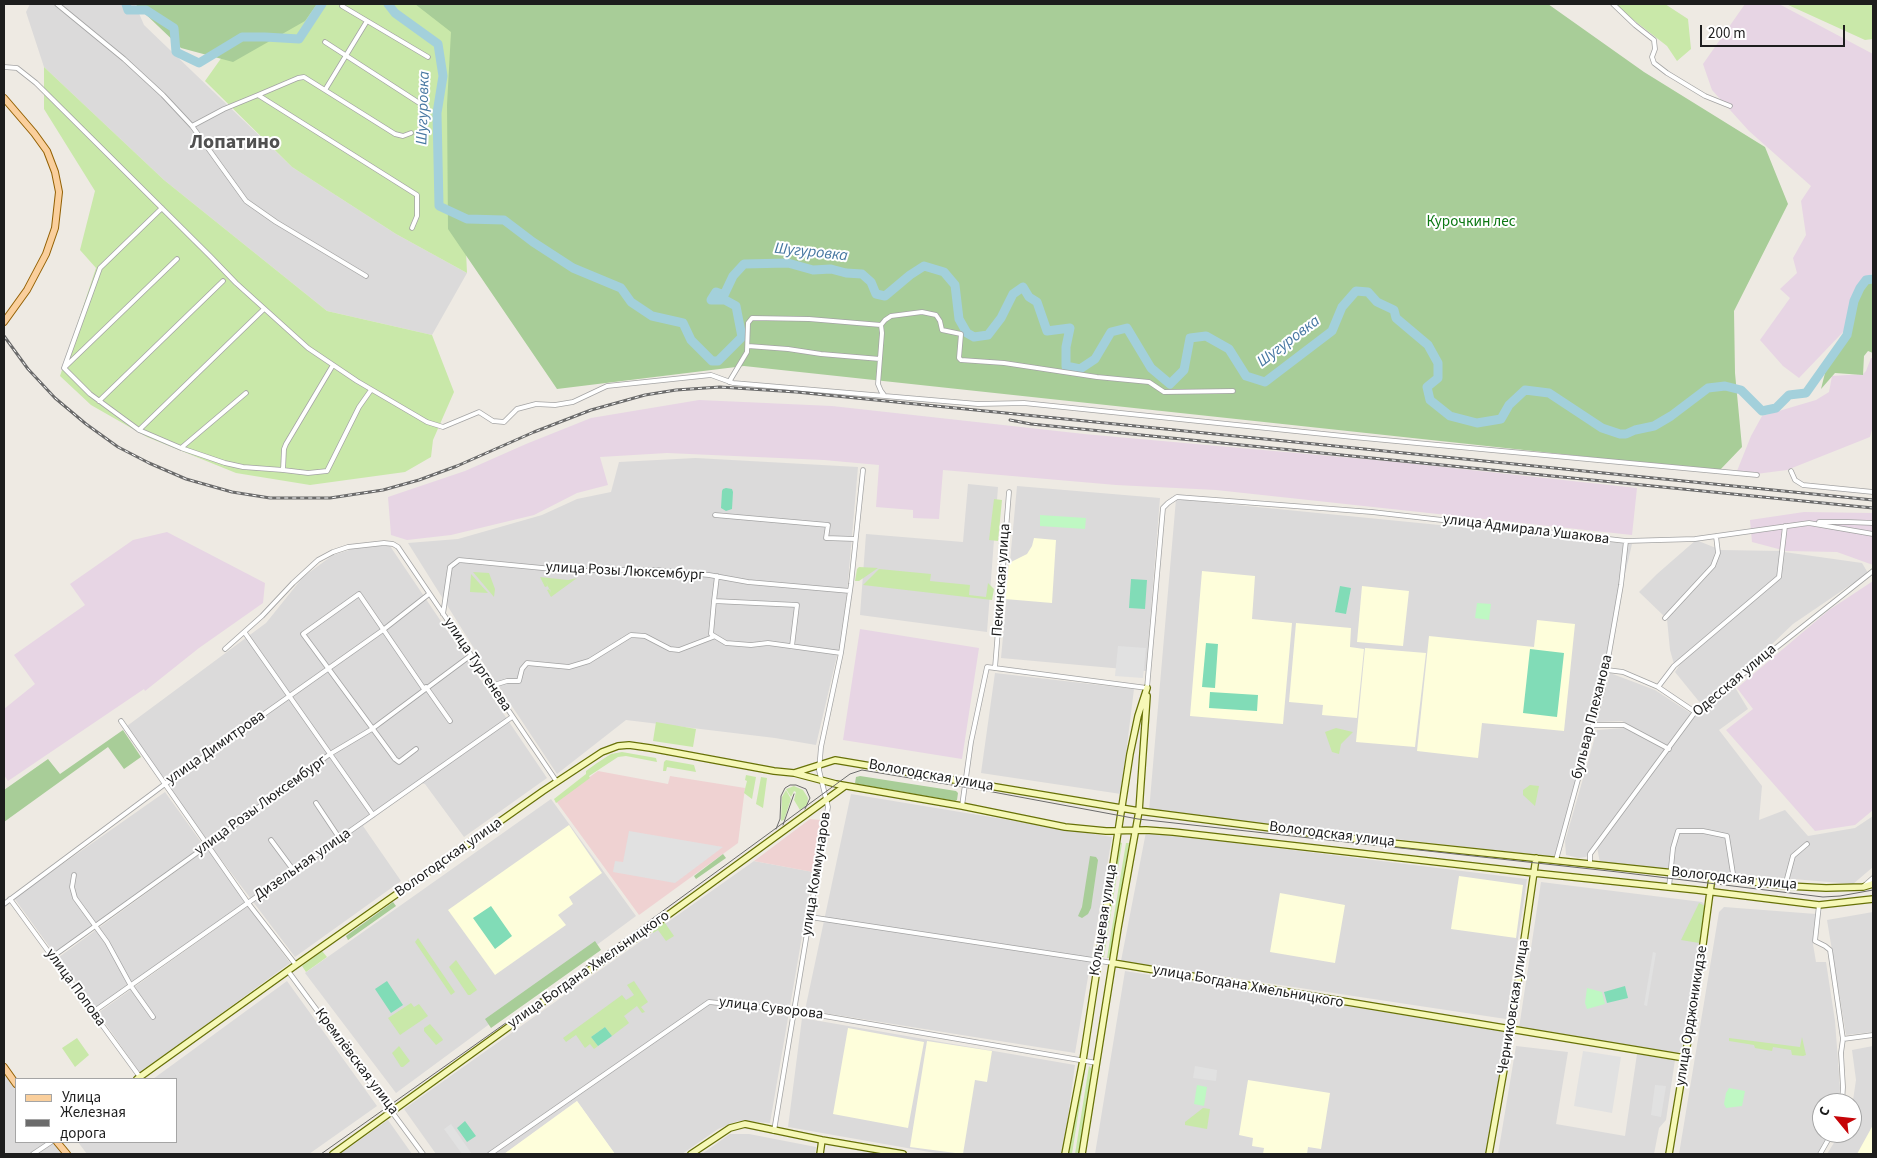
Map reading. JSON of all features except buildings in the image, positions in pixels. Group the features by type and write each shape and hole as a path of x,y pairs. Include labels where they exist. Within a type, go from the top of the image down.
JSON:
{"main road":[{"path":"4,98 47,151 55,172 59,192 57,221 51,242 26,290 4,322"},
{"name":"Кольцевая улица","path":"1066,1154 1083,1060 1121,809 1138,716 1148,688"},
{"name":"Кольцевая улица","path":"1082,1154 1139,812 1148,688"},
{"name":"Вологодская улица","path":"138,1078 557,782 602,752 618,746 629,745 794,773 845,786 962,806 1064,827 1095,830 1173,832 1819,905 1873,899"},
{"name":"Вологодская улица","path":"794,773 835,760 1139,812 1466,851 1785,886 1826,888 1863,887 1873,884"},
{"name":"улица Богдана Хмельницкого","path":"332,1154 393,1112 543,1002 635,939 845,786"},
{"name":"Черниковская улица","path":"1489,1154 1511,1030 1536,858"},
{"name":"улица Орджоникидзе","path":"1668,1154 1685,1058 1712,877"},
{"name":"улица Богдана Хмельницкого","path":"1113,964 1685,1058"},
{"path":"4,1066 15,1082"},
{"path":"691,1154 730,1128 745,1124 903,1154"},
{"path":"820,1154 822,1140"},
{"path":"58,1143 66,1154"}],"street":[{"path":"57,4 124,59 163,95 192,126 246,201 276,222 366,276"},
{"path":"1613,4 1635,26 1654,40 1655,48 1652,57 1654,63 1667,74 1705,96 1730,106"},
{"path":"342,6 428,57"},
{"path":"325,90 368,21"},
{"path":"325,42 424,106"},
{"path":"4,68 17,68 26,74 284,329 308,348 371,390 427,422 443,427 479,412 493,422 504,422 517,409 536,404 555,405 573,402 607,386 703,375 718,376 729,382 978,404 1024,403 1353,437 1757,475"},
{"path":"192,126 224,109 298,78 304,78 395,134 403,136 411,132"},
{"path":"258,95 417,195 417,216 412,228"},
{"path":"64,368 100,268 162,208"},
{"path":"64,368 177,259"},
{"path":"99,401 223,280"},
{"path":"139,430 264,309"},
{"path":"885,396 880,392 878,384 881,325 888,318 900,314 929,312 939,318 942,330 961,334 959,358 961,360 1004,363 1097,377 1148,382 1164,392 1233,391"},
{"path":"729,382 744,358 748,346 748,323 755,317 881,325"},
{"path":"748,346 880,359"},
{"path":"283,470 286,444 333,365"},
{"path":"64,368 99,401 139,430 181,448 243,467 308,472 326,471 359,407 371,390"},
{"path":"181,448 246,392"},
{"name":"улица Коммунаров","path":"774,1131 828,807 819,765 850,591 863,470"},
{"path":"1790,471 1795,480 1803,485 1873,492"},
{"name":"Пекинская улица","path":"995,668 1008,492"},
{"name":"улица Адмирала Ушакова","path":"1177,497 1372,512 1626,542 1695,539 1809,522 1873,534"},
{"name":"Кольцевая улица","path":"1148,688 1163,508 1177,497"},
{"path":"714,515 828,524 826,538 855,539"},
{"path":"1809,522 1873,523"},
{"path":"1658,687 1674,666 1779,577 1784,526"},
{"path":"1665,618 1713,566 1718,552 1716,536"},
{"name":"улица Тургенева","path":"245,633 304,571 318,560 348,547 389,542 398,548 557,782"},
{"name":"бульвар Плеханова","path":"1556,860 1608,670 1626,542"},
{"name":"улица Розы Люксембург","path":"443,614 450,567 459,560 584,572 589,570 656,570 717,576 748,582 850,591"},
{"name":"Одесская улица","path":"1590,864 1590,854 1695,712 1873,572"},
{"path":"717,576 710,631 713,637 726,643 751,645 768,643 840,652"},
{"path":"416,749 398,762 303,634 359,594 450,721"},
{"name":"улица Димитрова","path":"4,904 165,784 383,630 429,594"},
{"path":"714,601 797,605 792,646"},
{"path":"226,649 245,633 373,816"},
{"path":"491,686 519,681 522,669 528,663 569,667 589,661 631,634 645,636 670,650 680,650 713,637"},
{"name":"улица Розы Люксембург","path":"52,957 208,845 330,754 372,729 470,656"},
{"path":"962,806 970,742 987,667 1148,688"},
{"path":"1608,670 1623,672 1658,687 1695,712"},
{"name":"Дизельная улица","path":"93,1012 512,717"},
{"path":"121,721 248,903 296,965"},
{"path":"1593,725 1624,725 1669,749"},
{"path":"316,803 340,839"},
{"path":"1669,887 1673,848 1678,831 1703,831 1727,836 1734,880"},
{"path":"271,840 294,871"},
{"path":"1785,886 1793,856 1806,844"},
{"path":"1560,847 1565,861"},
{"path":"74,875 72,887 75,898 107,942 131,986 153,1017"},
{"path":"1863,887 1873,878"},
{"name":"улица Попова","path":"10,899 93,1012 138,1078"},
{"path":"1819,905 1815,941 1830,950 1843,1039 1841,1053 1843,1093"},
{"name":"улица Богдана Хмельницкого","path":"810,917 1113,964"},
{"name":"Кремлёвская улица","path":"288,971 423,1154"},
{"name":"улица Суворова","path":"490,1154 709,1002 795,1011 1097,1063"},
{"path":"1843,1039 1873,1035"},
{"path":"33,1154 50,1143"},
{"path":"1820,1154 1826,1143"}],"shaded area":[{"path":"30,4 135,4 144,25 292,167 396,234 467,273 432,335 327,311 164,180 44,67 26,12"},
{"path":"1745,4 1779,4 1873,54 1873,273 1861,280 1851,299 1844,331 1799,378 1783,366 1760,340 1790,298 1780,289 1797,273 1793,258 1806,235 1801,201 1811,186 1749,131 1712,90 1703,64"},
{"path":"1871,358 1873,358 1873,426 1870,437 1787,470 1756,474 1737,471 1751,436 1762,416 1816,400 1829,392 1832,376 1863,374"},
{"path":"699,400 832,406 1084,434 1397,462 1637,488 1632,535 1216,490 1116,485 943,470 939,519 913,518 913,510 876,507 879,465 824,460 667,453 600,457 608,485 577,493 534,515 451,535 407,540 391,535 388,497 465,471 591,418"},
{"path":"696,458 858,467 847,593 839,647 816,745 775,738 626,720 557,774 482,661 408,543 458,539 542,515 577,499 611,492 619,462"},
{"path":"968,484 998,487 987,632 860,615 866,534 963,542"},
{"path":"1017,486 1160,498 1146,671 1001,658"},
{"path":"1176,499 1632,544 1580,768 1555,857 1149,811"},
{"path":"1804,512 1873,513 1873,565 1837,552 1786,551 1752,542 1750,520"},
{"path":"167,532 265,583 263,603 199,648 145,691 144,689 8,781 4,775 4,709 35,684 14,655 85,605 70,584 133,540"},
{"path":"1034,538 1056,540 1052,603 1005,599 1009,563 1027,554"},
{"path":"1696,540 1716,548 1712,565 1665,617 1639,592"},
{"path":"362,546 390,546 547,778 464,837 425,784 421,783 363,826 401,881 295,957 210,845 127,726 266,623 303,577 333,555"},
{"path":"1720,550 1781,551 1778,577 1674,664 1670,650 1667,619 1715,563"},
{"path":"1784,552 1862,563 1868,573 1793,624 1748,667 1701,704 1675,672 1682,661 1780,578"},
{"path":"1202,571 1255,576 1252,619 1292,623 1283,724 1190,716"},
{"path":"1873,581 1873,810 1855,825 1815,831 1726,730 1753,709 1737,688 1829,610"},
{"path":"1362,586 1409,591 1403,646 1357,642"},
{"path":"1537,620 1575,624 1564,731 1482,723 1478,758 1417,751 1429,636 1534,647"},
{"path":"1296,623 1351,628 1350,647 1364,649 1357,718 1322,715 1323,705 1289,702"},
{"path":"860,629 979,648 962,759 843,740"},
{"path":"1118,646 1146,648 1143,678 1115,676"},
{"path":"1365,648 1426,653 1415,747 1356,742"},
{"path":"995,673 1134,689 1121,794 981,773"},
{"path":"1610,673 1655,690 1692,714 1667,746 1622,721 1597,722"},
{"path":"1733,684 1748,709 1719,730 1762,786 1759,820 1785,810 1808,836 1855,828 1873,816 1873,867 1853,884 1600,863 1597,847 1696,713"},
{"path":"1624,728 1640,734 1666,750 1586,857 1579,858 1566,855 1565,841 1597,730"},
{"path":"598,771 668,784 670,776 745,788 738,843 639,915 556,801"},
{"path":"165,792 204,846 54,953 14,898"},
{"path":"851,794 1112,837 1075,1053 805,1010"},
{"path":"551,799 636,916 396,1093 305,973"},
{"path":"810,819 821,820 813,872 754,861"},
{"path":"569,825 602,873 569,897 573,904 558,915 566,925 495,975 448,910"},
{"path":"629,831 723,847 675,883 613,872 615,861 623,862"},
{"path":"1146,832 1527,879 1506,1019 1121,961"},
{"path":"208,848 245,903 95,1009 59,957"},
{"path":"754,861 813,872 770,1123 738,1121 718,1129 682,1154 615,1154 577,1101 504,1154 436,1154 404,1109"},
{"path":"1459,876 1523,885 1516,938 1451,929"},
{"path":"1541,882 1702,902 1704,904 1705,910 1682,1049 1677,1054 1519,1028"},
{"path":"1280,893 1345,905 1335,963 1270,952"},
{"path":"248,906 290,963 140,1073 98,1013"},
{"path":"1724,907 1816,914 1813,944 1816,962 1826,962 1835,1021 1840,1088 1840,1093 1812,1093 1812,1143 1823,1143 1817,1154 1679,1154 1719,912"},
{"path":"1873,912 1873,1032 1846,1035 1827,920"},
{"path":"1653,952 1656,953 1647,1006 1644,1005"},
{"path":"1125,971 1509,1032 1486,1154 1095,1154"},
{"path":"287,981 377,1106 309,1154 87,1154 79,1143 178,1143 178,1078 154,1078"},
{"path":"802,1018 1075,1065 1063,1154 941,1154 788,1127"},
{"path":"848,1028 924,1042 908,1128 833,1114"},
{"path":"927,1041 992,1051 987,1082 975,1080 963,1154 910,1147"},
{"path":"1516,1046 1568,1052 1556,1124 1625,1136 1637,1054 1675,1060 1666,1120 1659,1128 1654,1154 1498,1154"},
{"path":"1873,1046 1873,1154 1827,1154 1834,1143 1862,1143 1862,1093 1854,1093 1856,1080 1852,1050"},
{"path":"1583,1051 1621,1057 1612,1113 1574,1106"},
{"path":"1195,1066 1217,1070 1216,1081 1193,1078"},
{"path":"4,1073 15,1089 15,1143 54,1143 62,1154 4,1154"},
{"path":"1248,1080 1330,1093 1321,1149 1308,1147 1307,1154 1263,1154 1264,1148 1252,1146 1253,1138 1239,1135"},
{"path":"1655,1085 1666,1086 1661,1117 1651,1115"},
{"path":"577,1101 615,1154 504,1154"},
{"path":"388,1120 412,1154 340,1154"},
{"path":"451,1124 472,1154 462,1154 444,1129"},
{"path":"1873,1125 1873,1154 1857,1154"},
{"path":"730,1134 749,1134 816,1147 815,1154 702,1154"}],"green space":[{"path":"135,4 317,4 305,21 233,62 181,48"},
{"path":"306,4 423,4 456,32 467,273 396,234 292,167 205,81 227,50"},
{"name":"Курочкин лес","path":"415,4 1548,4 1644,72 1765,147 1788,204 1734,311 1735,373 1742,447 1719,471 744,366 557,389 448,229 447,105 451,32"},
{"path":"1613,4 1665,4 1688,19 1691,49 1677,61 1667,46"},
{"path":"1786,4 1873,4 1873,39 1865,40"},
{"path":"44,67 164,180 327,311 432,335 454,392 433,440 431,457 405,472 310,485 236,473 147,437 91,405 60,376 96,268 80,250 95,191 44,109"},
{"path":"1873,276 1873,353 1868,351 1864,356 1863,375 1835,373 1821,389 1828,361 1852,329 1848,315 1865,284"},
{"path":"726,488 732,489 733,492 732,509 726,511 721,508 722,491"},
{"path":"994,499 1002,500 998,541 989,540"},
{"path":"1040,515 1086,518 1085,529 1040,526"},
{"path":"859,567 878,568 859,581 855,581"},
{"path":"879,569 931,574 930,581 970,585 969,595 986,597 988,583 994,589 992,600 863,585"},
{"path":"473,572 489,573 495,589 494,597"},
{"path":"471,574 488,593 470,592"},
{"path":"540,577 568,580 577,578 551,597 547,590 549,589 548,586 545,587"},
{"path":"1131,579 1147,580 1145,609 1129,608"},
{"path":"1340,586 1351,588 1346,614 1335,612"},
{"path":"1477,603 1491,604 1489,620 1475,618"},
{"path":"1206,643 1218,644 1215,688 1202,687"},
{"path":"1530,649 1564,653 1557,717 1523,713"},
{"path":"1210,692 1258,695 1257,711 1209,708"},
{"path":"656,722 696,729 693,747 653,741"},
{"path":"1336,728 1353,732 1341,744 1339,754 1332,752 1325,732"},
{"path":"123,730 141,757 124,769 108,747 4,822 4,790 48,759 60,774"},
{"path":"622,752 656,758 657,762 626,756 618,757 589,776 590,778 556,803 554,799 586,774 586,771 611,754"},
{"path":"666,760 694,765 696,772 667,767 666,771 663,771"},
{"path":"746,775 756,777 752,799 744,793 747,781 745,780"},
{"path":"860,776 956,791 958,793 957,800 855,783 856,777"},
{"path":"761,777 767,778 763,808 756,804"},
{"path":"1530,785 1539,786 1535,806 1523,795 1523,790"},
{"path":"794,786 803,790 808,798 807,805 800,810 794,800 796,792 794,791 791,797 786,789"},
{"path":"786,790 791,799 784,820 781,821 782,797"},
{"path":"1119,842 1122,843 1104,957 1100,957"},
{"path":"1126,843 1129,843 1111,958 1107,958"},
{"path":"723,854 726,858 696,879 694,876"},
{"path":"1090,856 1096,857 1098,860 1091,908 1088,914 1082,918 1078,916 1082,907"},
{"path":"393,902 396,906 348,940 346,936"},
{"path":"1699,903 1705,906 1699,943 1681,940"},
{"path":"491,906 512,936 495,949 473,918"},
{"path":"662,922 665,923 674,936 666,941 658,930 653,933 653,928"},
{"path":"418,938 455,992 451,995 415,942"},
{"path":"595,941 601,950 491,1028 485,1019"},
{"path":"322,951 327,957 306,972 302,966"},
{"path":"456,960 477,990 470,995 468,995 449,967"},
{"path":"387,981 403,1005 391,1013 375,989"},
{"path":"634,981 648,1002 641,1007 645,1012 642,1013 637,1006 624,1016 629,1023 612,1036 605,1027 591,1037 598,1046 594,1049 590,1044 585,1048 576,1035 566,1042 563,1038 622,995 626,1000 634,995 627,985"},
{"path":"1625,986 1628,998 1607,1003 1604,992"},
{"path":"1587,988 1602,992 1605,1004 1587,1009 1585,1003"},
{"path":"411,1003 414,1007 419,1004 428,1016 400,1035 388,1018"},
{"path":"430,1024 443,1040 436,1045 424,1031 424,1028"},
{"path":"605,1027 612,1036 598,1046 591,1037"},
{"path":"1802,1037 1806,1055 1803,1056 1792,1055 1791,1050 1773,1047 1772,1051 1755,1048 1754,1045 1729,1041 1729,1038 1800,1047"},
{"path":"77,1038 89,1055 75,1067 62,1048"},
{"path":"399,1046 410,1061 403,1067 401,1067 392,1053"},
{"path":"1086,1065 1072,1154 1069,1154 1082,1068"},
{"path":"1089,1066 1092,1069 1079,1154 1075,1154"},
{"path":"1197,1085 1207,1087 1204,1106 1194,1104"},
{"path":"1729,1088 1745,1091 1742,1106 1726,1108 1724,1104"},
{"path":"1203,1108 1210,1109 1207,1129 1185,1125 1185,1122"},
{"path":"465,1121 476,1136 467,1142 457,1128"}],"waterway":[{"name":"Шугуровка","path":"126,4 128,10 146,10 174,28 176,52 199,63 242,37 299,39 322,4"},
{"name":"Шугуровка","path":"388,4 395,13 438,44 443,76 437,113 439,206 467,219 504,220 573,268 621,288 631,302 652,316 683,323 691,340 712,361 718,361 742,337 736,306 725,300 711,300 716,292 724,295 733,276 744,264 788,263 813,270 831,269 846,273 862,274 871,282 876,294 885,296 924,266 944,272 955,285 959,319 967,333 974,337 988,335 1001,318 1013,294 1023,287 1029,297 1037,302 1047,331 1070,328 1066,347 1066,366 1080,369 1095,359 1111,332 1127,328 1151,368 1170,384 1184,370 1190,338 1206,336 1229,349 1246,376 1265,382 1332,331 1342,307 1356,291 1368,292 1377,302 1394,310 1396,318 1428,345 1438,363 1438,378 1427,387 1430,400 1450,416 1477,423 1501,419 1509,405 1525,390 1549,393 1602,428 1626,434 1654,426 1671,416 1708,388 1725,386 1741,390 1762,411 1776,408 1789,395 1806,393 1847,335 1854,301 1860,288 1866,280 1873,279"}],"tram line":[{"path":"321,1154 630,935 850,774 862,770 1138,819 1618,872 1823,897 1873,890"},
{"path":"776,829 780,819 781,796 785,788 790,785 796,785 806,789 810,798 805,809"},
{"path":"783,825 794,794"}],"railway":[{"path":"4,336 28,369 55,398 118,447 186,479 232,492 270,498 330,498 383,490 419,480 457,466 534,432 591,410 645,395 676,390 720,387 796,392 1873,500"},
{"path":"1010,420 1031,424 1873,508"}],"district":[{"name":"Лопатино","path":"235,144"}]}
